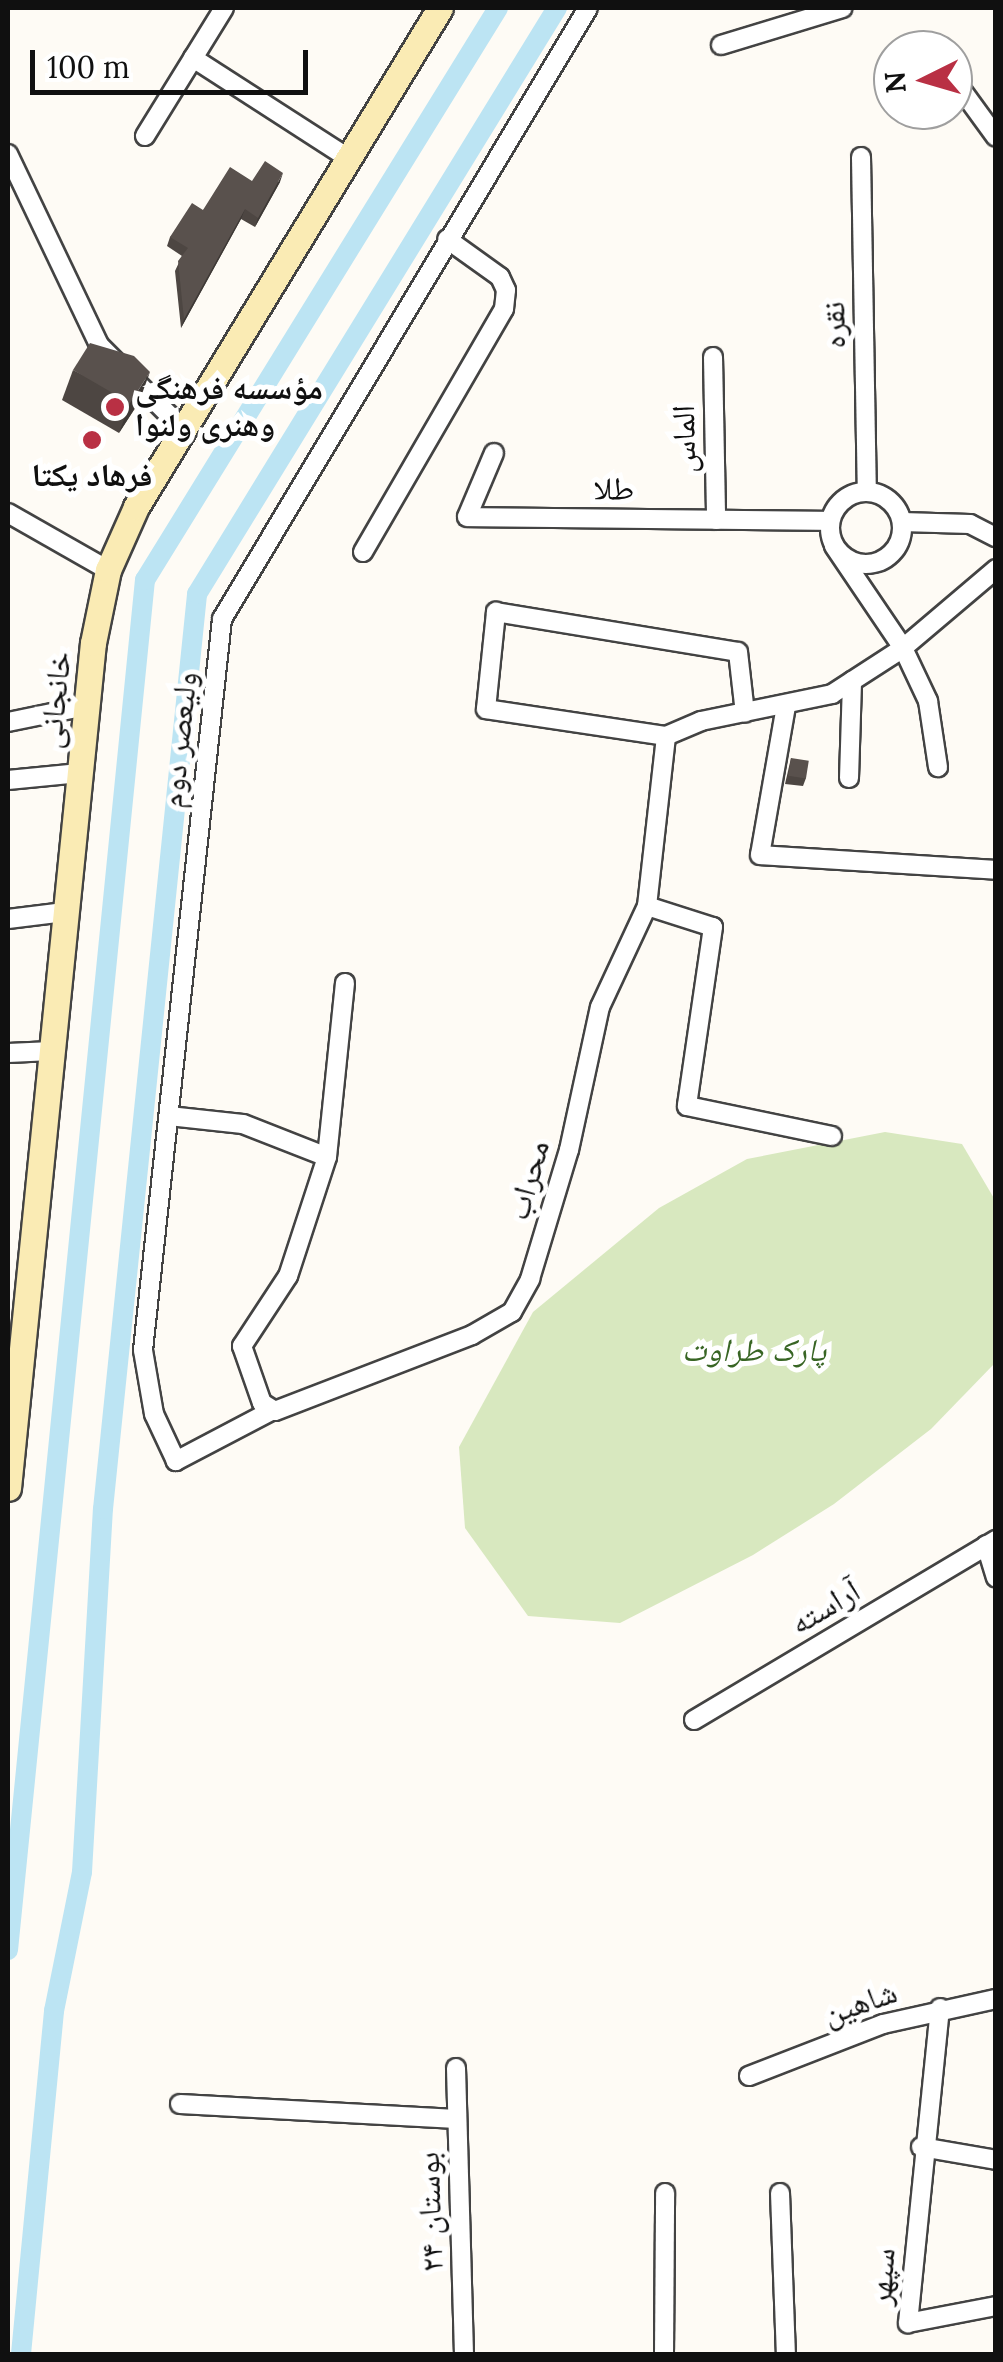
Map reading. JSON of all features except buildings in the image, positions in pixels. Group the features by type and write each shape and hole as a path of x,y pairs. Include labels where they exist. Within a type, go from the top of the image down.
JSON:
{"main road":[{"name":"خانجانی","path":"8,1488 86,706 108,570 184,430 440,8"}],"street":[{"path":"145,136 224,8"},
{"name":"ولیعصر دوم","path":"273,1410 176,1461 154,1414 143,1350 222,619 447,239 578,33 588,8"},
{"path":"720,45 843,8"},
{"path":"194,58 350,160"},
{"path":"973,106 996,137"},
{"path":"8,154 99,345 184,430"},
{"name":"نقره","path":"861,157 867,492"},
{"path":"363,552 504,309 506,290 500,277 487,262 447,239"},
{"name":"الماس","path":"713,357 716,520"},
{"name":"طلا","path":"494,453 467,517 830,521"},
{"path":"834,546 853,562 878,563 894,551 902,522 890,500 867,492 848,497 830,521 834,546 904,648 928,701 938,767"},
{"path":"8,514 108,570"},
{"path":"902,522 970,524 996,538"},
{"path":"745,714 738,652 496,612 486,708 666,736 682,726 745,714 786,706 832,694 904,648 996,569"},
{"path":"850,778 852,681"},
{"path":"8,722 86,706"},
{"path":"786,706 760,856 996,870"},
{"name":"محراب","path":"273,1410 418,1358 512,1312 530,1279 569,1150 600,1007 616,961 647,906 666,736"},
{"path":"8,780 80,773"},
{"path":"647,906 713,927 687,1106 832,1136"},
{"path":"8,919 65,912"},
{"path":"273,1410 262,1403 242,1346 288,1276 326,1156 345,983"},
{"path":"8,1053 52,1051"},
{"path":"168,1116 243,1124 326,1156"},
{"path":"991,1542 996,1578"},
{"name":"آراسته","path":"694,1720 991,1542"},
{"name":"شاهین","path":"748,2076 940,2008 996,1999"},
{"name":"سپهر","path":"940,2008 921,2147 908,2323 996,2306"},
{"name":"بوستان ۲۴","path":"456,2068 464,2354"},
{"path":"180,2104 457,2119"},
{"path":"921,2147 996,2160"},
{"path":"664,2354 665,2193"},
{"path":"780,2193 786,2354"}],"green space":[{"name":"پارک طراوت","path":"885,1132 962,1144 995,1200 995,1363 931,1429 834,1504 753,1555 620,1623 528,1616 465,1528 459,1447 533,1312 659,1208 747,1159"}],"waterway":[{"path":"8,1950 145,580 498,8"},
{"path":"21,2354 54,2011 82,1872 103,1509 197,594 557,8"}],"place":[{"name":"مؤسسه فرهنگی وهنری ولنوا","path":"115,407"},
{"name":"فرهاد یکتا","path":"92,440"}]}
